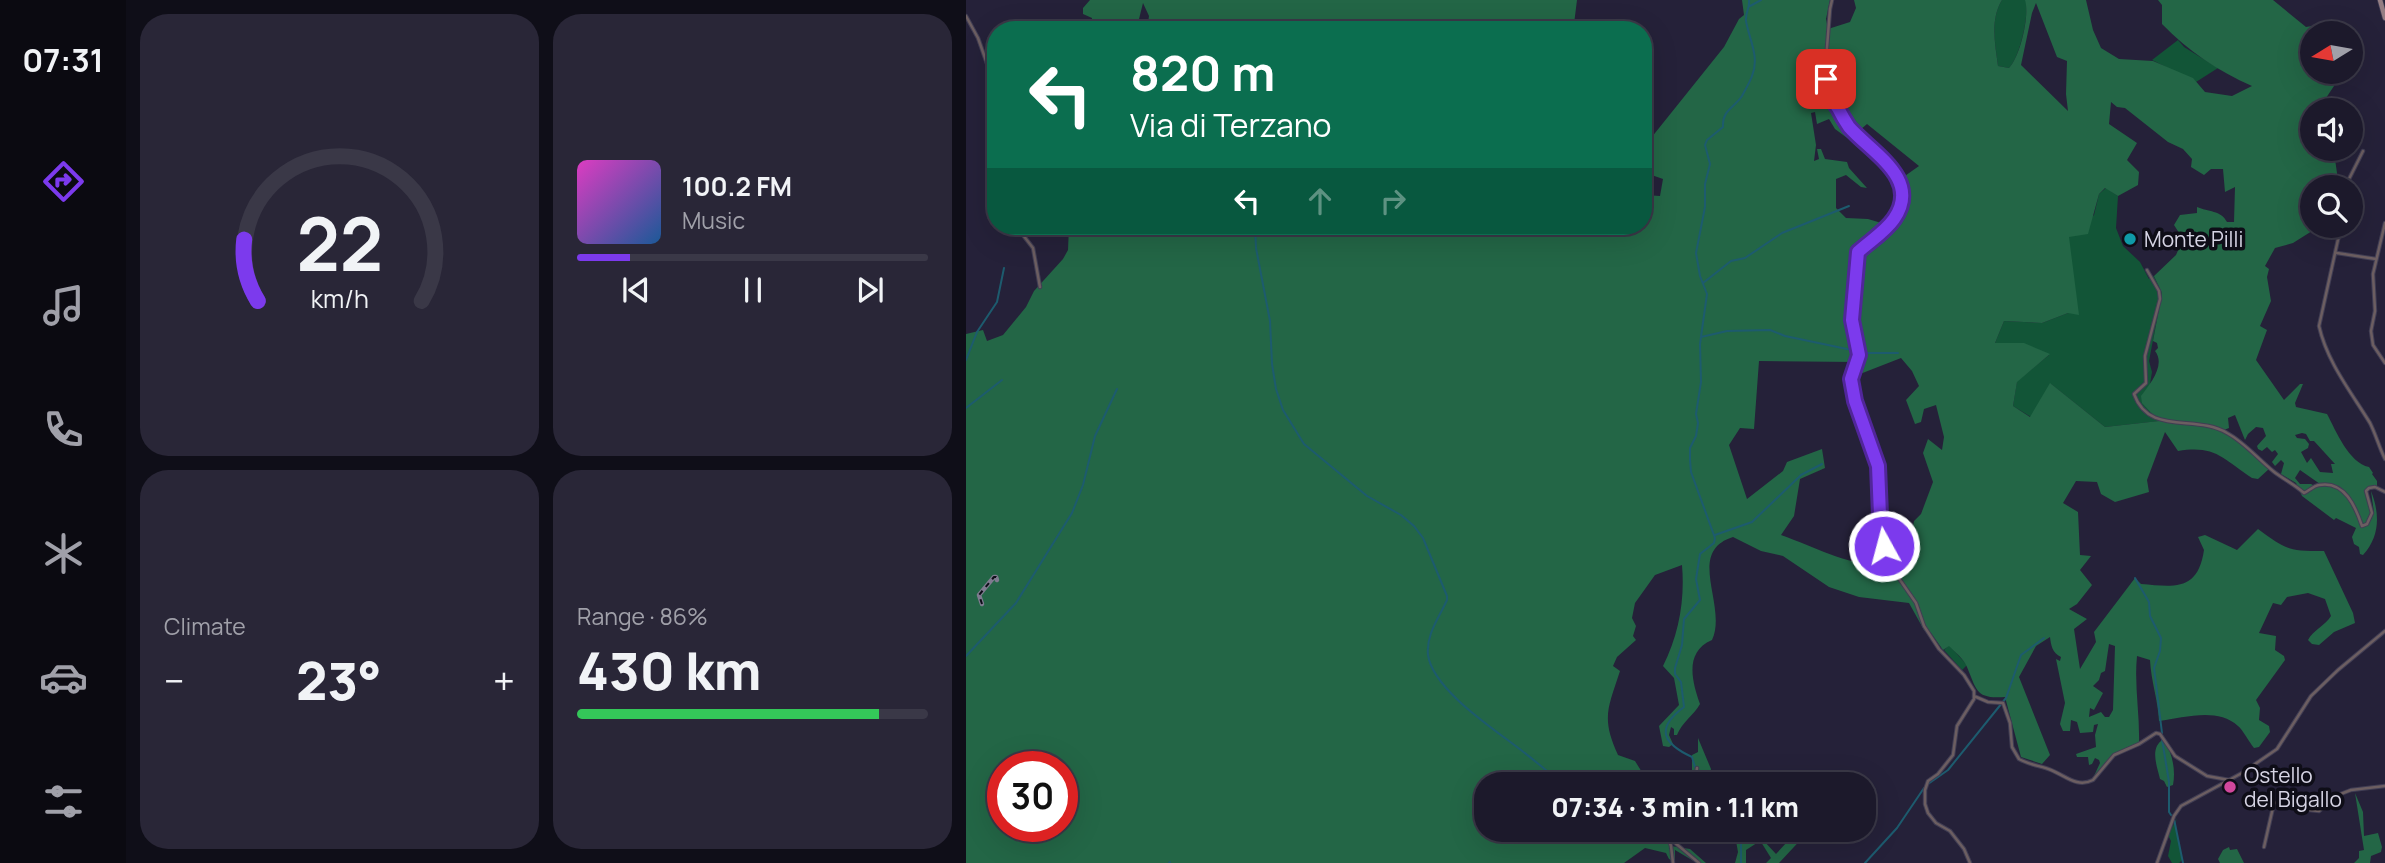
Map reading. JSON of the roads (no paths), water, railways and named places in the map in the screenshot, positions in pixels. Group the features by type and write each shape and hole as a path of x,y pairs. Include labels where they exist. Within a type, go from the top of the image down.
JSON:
{"main road":[{"path":"2379,0 2385,18"}],"street":[{"path":"1832,0 1824,86 1848,125 1898,175 1902,190 1902,204 1894,219 1858,252 1852,320 1859,355 1851,379 1855,401 1878,466 1882,538 1898,577 1916,603 1924,626 1939,649 1964,675 1974,691 1974,696 1957,726 1953,755 1938,774 1927,781 1925,790 1925,804 1931,817 1950,831 1964,849 1970,863"},
{"path":"966,16 987,64"},
{"path":"2385,223 2373,274 2375,311 2371,338 2376,352 2385,363"},
{"path":"1023,235 1033,248 1040,287"},
{"path":"2339,238 2319,326 2322,341 2340,377 2375,432 2385,459"},
{"path":"2336,252 2376,259"},
{"path":"2147,270 2159,291 2160,299 2145,356 2146,383 2134,394 2142,411 2160,421 2197,423 2227,432 2304,493 2321,484 2334,487 2350,497 2362,526 2367,524 2372,513 2366,491 2375,486 2385,492"},
{"path":"2157,863 2177,810 2277,749 2311,696 2385,631"},
{"path":"1974,696 2003,704 2010,723 2012,747 2019,759 2049,769 2074,782 2093,780 2114,755 2156,733 2160,734 2175,756 2207,776 2229,780"},
{"path":"1696,772 1697,768"},
{"path":"2264,847 2274,803 2295,801 2310,810 2319,811 2338,795 2351,790 2385,786"},
{"path":"1672,863 1668,837 1699,863"}],"waterway":[{"path":"1695,767 1692,757 1669,741 1666,729 1669,722 1684,707 1681,682 1675,674 1675,668 1682,645 1684,619 1700,600 1696,579 1700,554 1714,543 1715,538 1691,472 1690,460 1690,448 1698,423 1696,414 1701,382 1700,344 1707,294 1696,253 1710,164 1705,145 1707,140 1723,127 1724,117 1742,96 1754,69 1754,55 1746,21 1749,0"},
{"path":"1750,6 1761,0"},
{"path":"1703,283 1731,261 1745,258 1782,233 1849,206"},
{"path":"1255,235 1270,321 1272,364 1283,410 1304,444 1367,496 1401,515 1423,538 1447,596 1428,647 1432,668 1440,681 1465,706 1548,772"},
{"path":"966,360 977,332 997,302 1004,268"},
{"path":"1701,337 1727,331 1770,330 1785,336 1866,353 1898,353"},
{"path":"966,408 1002,380"},
{"path":"966,656 1016,603 1072,513 1083,485 1095,436 1117,389"},
{"path":"1715,535 1752,522 1801,475 1822,464"},
{"path":"2135,578 2149,602 2150,616 2161,638 2154,668 2162,733"},
{"path":"1928,784 1948,770 2006,698 2021,655 2044,638"},
{"path":"2162,739 2171,815"},
{"path":"1865,863 1897,828 1924,788"},
{"path":"2174,819 2183,863"},
{"path":"1741,842 1741,863"}],"railway":[{"path":"982,604 979,595 994,577 997,580"}],"place":[{"name":"Monte Pilli","path":"2130,239"},
{"name":"Ostello del Bigallo","path":"2230,787"}]}
